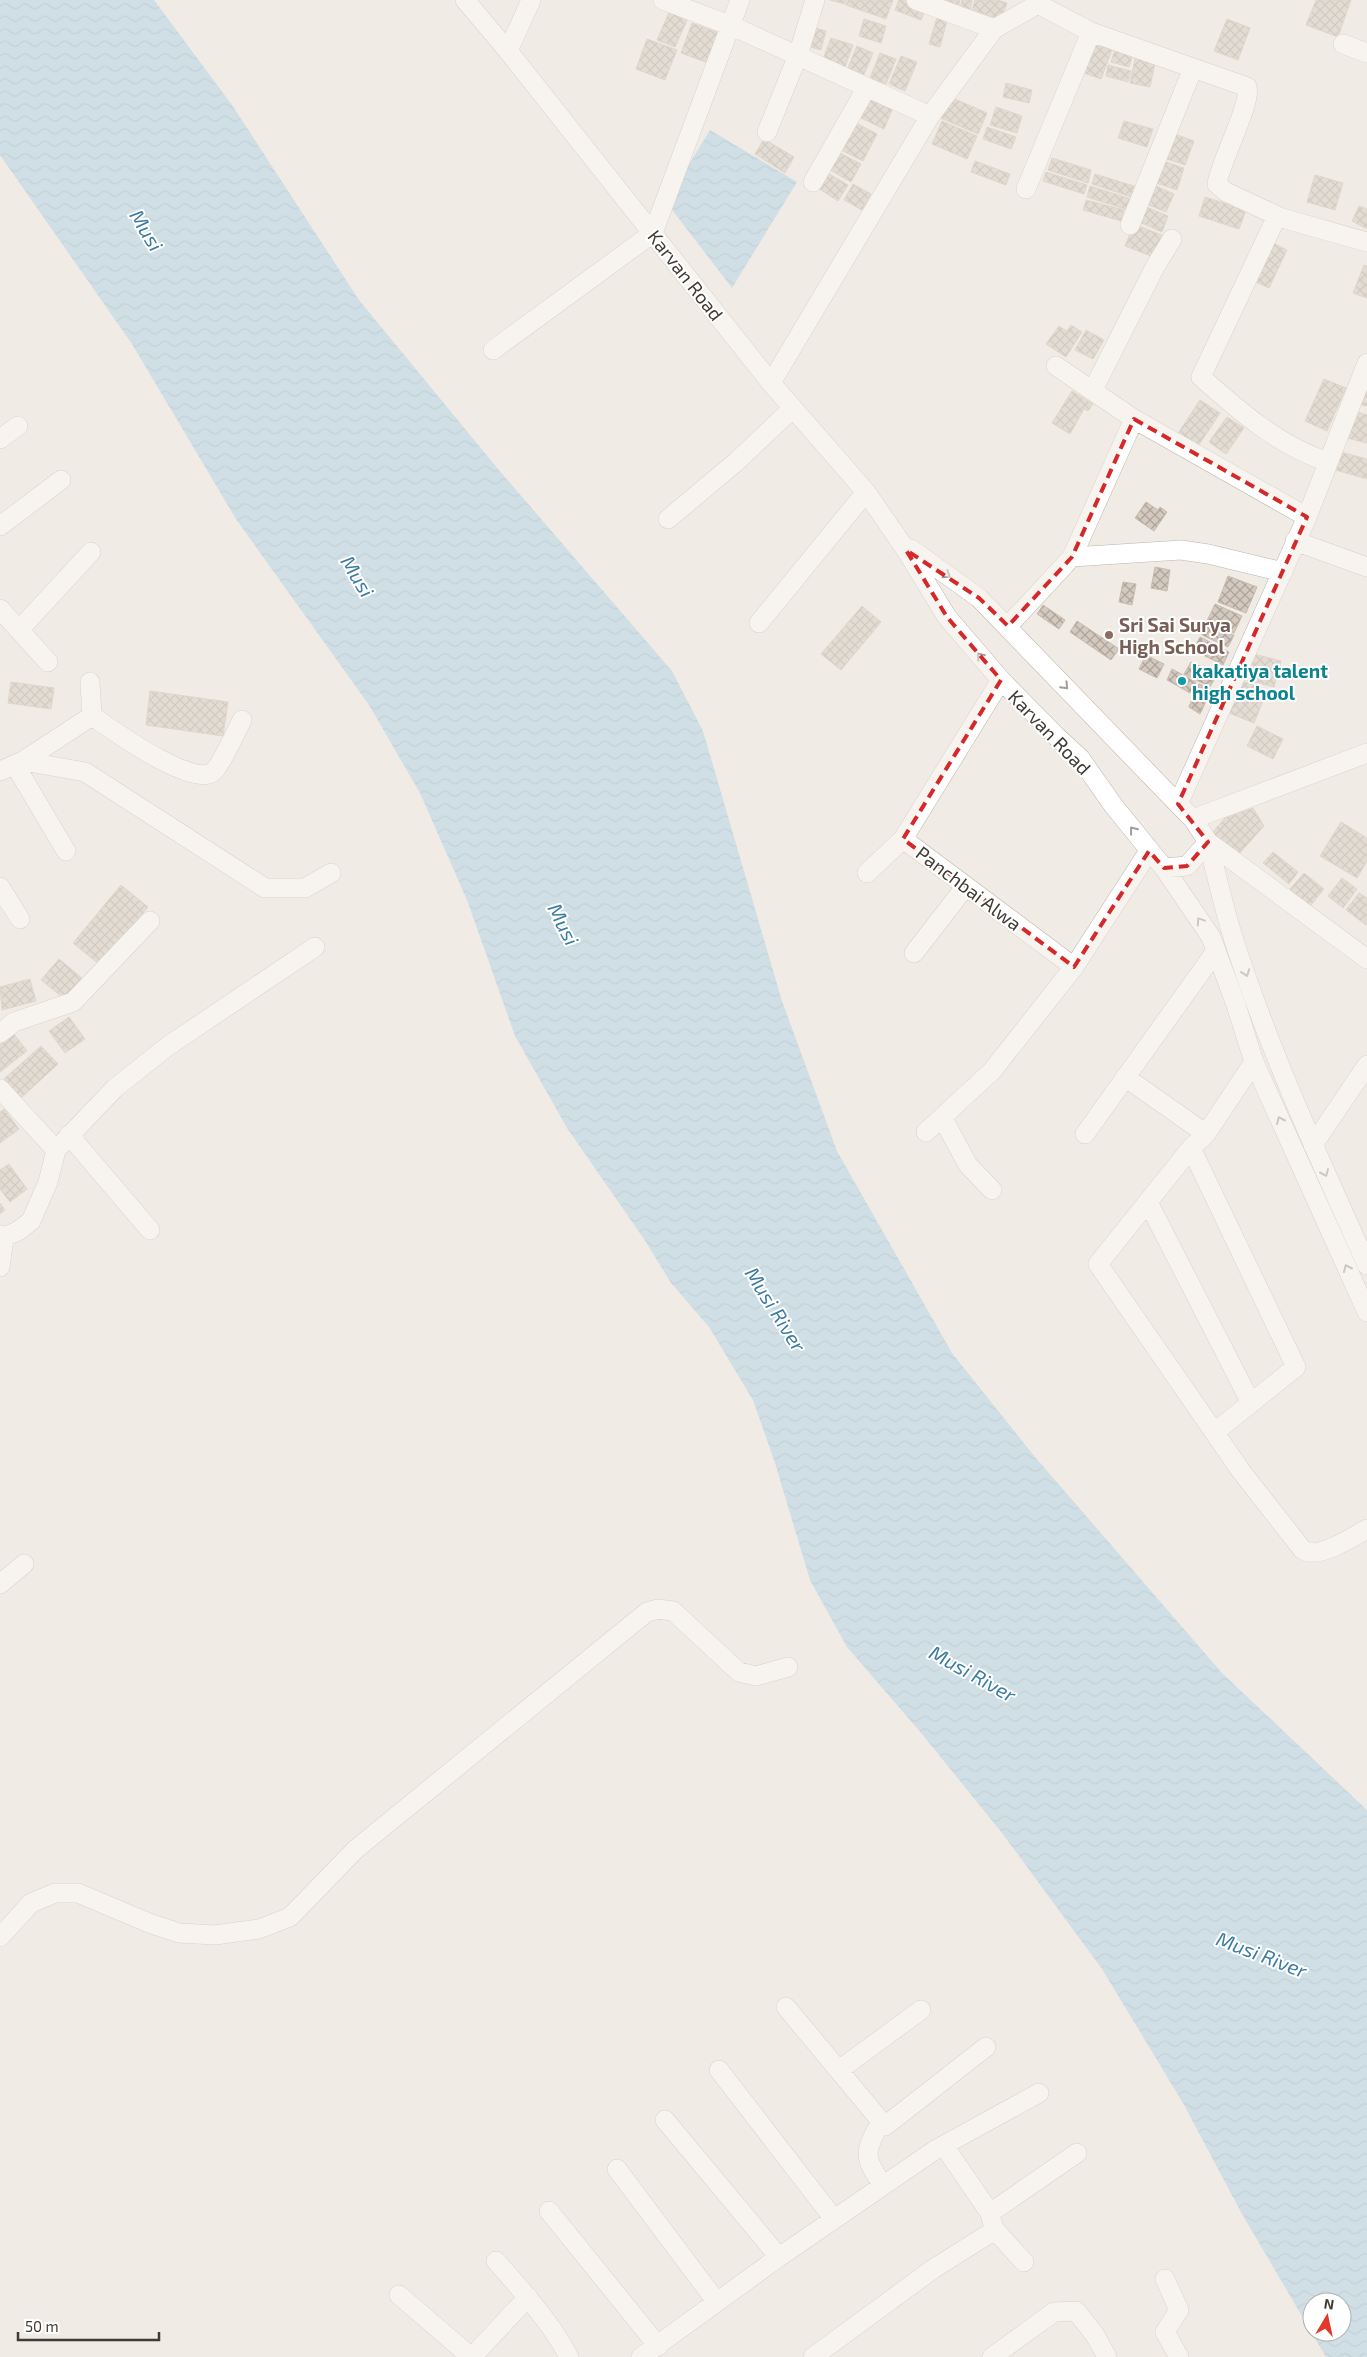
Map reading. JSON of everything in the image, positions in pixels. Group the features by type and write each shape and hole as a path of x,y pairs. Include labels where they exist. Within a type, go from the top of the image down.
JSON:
{"street":[{"name":"Karvan Road","path":"465,0 653,233 770,383 866,492 906,550 947,616 1001,680 1057,738 1080,758 1149,851 1164,868 1210,937 1236,1005 1254,1062 1367,1312"},
{"path":"508,51 531,0"},
{"path":"663,0 732,26 930,116"},
{"path":"493,350 653,233 732,26 740,0"},
{"path":"767,132 798,55 815,0"},
{"path":"916,0 994,29"},
{"path":"770,383 930,116 994,29 1039,2 1091,32 1247,87 1248,91 1244,108 1219,172 1217,184 1226,192 1299,225 1367,242"},
{"path":"1026,189 1091,32"},
{"path":"1343,44 1367,53"},
{"path":"1130,224 1193,68"},
{"path":"813,182 867,87"},
{"path":"1277,216 1201,377 1257,424 1296,449 1328,462"},
{"path":"1093,390 1172,239"},
{"path":"1056,366 1134,419 1307,517"},
{"path":"1178,804 1307,517 1365,374"},
{"path":"668,519 736,462 793,408"},
{"path":"1008,626 1072,557 1134,419"},
{"path":"0,439 18,426"},
{"path":"0,526 61,480"},
{"path":"759,622 866,492"},
{"path":"1295,541 1367,567"},
{"name":"Karvan Road","path":"906,550 911,549 979,598 1008,626 1192,819 1208,842 1365,952"},
{"path":"1072,557 1181,550 1208,554 1283,572"},
{"path":"19,630 90,552"},
{"path":"0,610 48,662"},
{"name":"Panchbai Alwa","path":"1001,680 903,839 1074,967"},
{"path":"90,682 92,716"},
{"path":"92,716 143,751 188,772 204,776 214,771 242,720"},
{"path":"13,766 92,716"},
{"path":"1192,819 1367,753"},
{"path":"13,766 66,851"},
{"path":"13,766 85,772 265,888 305,888 331,874"},
{"path":"867,873 903,839"},
{"path":"1164,868 1187,866 1208,842"},
{"path":"1208,842 1232,934 1270,1042 1313,1145 1367,1265"},
{"path":"926,1132 992,1071 1074,967 1149,851"},
{"path":"914,953 966,886"},
{"path":"0,888 20,919"},
{"path":"0,1033 14,1022 73,1002 150,921"},
{"path":"0,1268 2,1236 18,1231 31,1221 48,1182 56,1150 115,1088 168,1046 316,946"},
{"path":"1085,1134 1216,951"},
{"path":"1254,1062 1206,1134 1191,1148 1098,1264 1241,1471 1306,1552 1322,1551 1367,1529"},
{"path":"1313,1145 1367,1065"},
{"path":"1125,1077 1206,1134"},
{"path":"0,1089 56,1150"},
{"path":"942,1117 968,1165 992,1190"},
{"path":"69,1136 150,1230"},
{"path":"1191,1148 1296,1367 1215,1432"},
{"path":"1148,1202 1251,1403"},
{"path":"0,1584 24,1564"},
{"path":"0,1937 31,1903 55,1893 78,1893 149,1923 179,1933 215,1935 259,1929 290,1917 356,1850 646,1612 658,1609 673,1611 738,1672 756,1676 788,1667"},
{"path":"786,2007 885,2126 986,2047"},
{"path":"839,2070 921,2010"},
{"path":"719,2070 834,2219"},
{"path":"641,2357 716,2301 884,2185 944,2146 1039,2093"},
{"path":"665,2120 779,2257"},
{"path":"881,2122 868,2146 870,2167 884,2185"},
{"path":"944,2146 992,2222 1024,2262"},
{"path":"813,2357 933,2269 1076,2153"},
{"path":"617,2168 716,2301"},
{"path":"549,2212 658,2346"},
{"path":"496,2261 528,2298 561,2342 569,2357"},
{"path":"1165,2279 1179,2310 1165,2332 1180,2357"},
{"path":"400,2295 471,2357 528,2298"},
{"path":"992,2357 1054,2312 1076,2311 1095,2336 1107,2357"}],"highlighted area":[{"path":"1134,419 1307,517 1178,804 1208,842 1187,866 1164,868 1149,851 1074,967 903,839 1001,680 947,617 906,550 979,598 1008,626 1072,557"}],"water":[{"path":"0,0 154,0 232,105 359,300 498,469 672,671 703,731 782,1001 837,1151 952,1353 1035,1457 1222,1673 1367,1810 1367,2357 1326,2357 1317,2342 1352,2342 1352,2292 1302,2292 1302,2316 1242,2214 1183,2103 1102,1969 1002,1833 922,1734 847,1647 810,1580 775,1463 753,1400 709,1327 671,1283 644,1239 567,1128 515,1036 467,900 420,793 369,705 236,519 132,344 0,155"},
{"path":"710,130 797,182 732,288 666,202"}],"building":[{"path":"830,0 846,0 845,4"},
{"path":"848,0 893,0 886,19 846,5"},
{"path":"899,0 907,0 926,8 921,20 895,10"},
{"path":"945,0 960,0 958,9 943,6"},
{"path":"962,0 972,0 970,11 960,8"},
{"path":"975,0 998,0 1007,3 1001,20 972,10"},
{"path":"1316,0 1351,0 1338,37 1306,25"},
{"path":"671,8 689,16 675,47 657,40"},
{"path":"938,14 948,17 940,47 929,44"},
{"path":"864,19 886,26 881,43 859,36"},
{"path":"1227,19 1250,28 1238,60 1214,51"},
{"path":"692,23 720,33 708,63 681,53"},
{"path":"812,27 826,31 821,50 807,46"},
{"path":"831,38 853,45 845,67 823,59"},
{"path":"647,39 677,50 665,80 636,69"},
{"path":"1091,43 1112,50 1101,79 1081,72"},
{"path":"857,46 873,53 863,77 847,70"},
{"path":"1115,49 1133,54 1129,67 1111,62"},
{"path":"880,53 896,59 886,84 870,78"},
{"path":"1136,54 1156,58 1150,87 1130,83"},
{"path":"901,56 917,62 905,91 889,84"},
{"path":"1108,65 1131,71 1128,82 1106,76"},
{"path":"1006,83 1032,90 1029,103 1003,97"},
{"path":"872,95 894,106 884,129 861,118"},
{"path":"948,96 987,113 978,134 938,117"},
{"path":"996,107 1022,116 1017,133 990,125"},
{"path":"942,121 977,136 967,159 932,144"},
{"path":"1124,121 1153,129 1147,147 1118,138"},
{"path":"856,123 877,134 863,161 841,150"},
{"path":"987,127 1016,137 1011,149 983,139"},
{"path":"1172,133 1194,141 1185,165 1164,158"},
{"path":"764,139 794,157 785,173 755,154"},
{"path":"840,153 861,164 851,182 830,170"},
{"path":"1052,158 1091,170 1088,183 1048,170"},
{"path":"1160,160 1184,168 1177,190 1153,182"},
{"path":"975,161 1010,174 1006,185 971,172"},
{"path":"1046,172 1087,185 1084,194 1043,181"},
{"path":"828,173 848,185 838,201 818,188"},
{"path":"1095,174 1134,186 1131,197 1092,184"},
{"path":"1315,175 1343,183 1335,210 1307,202"},
{"path":"853,184 871,194 862,210 844,200"},
{"path":"1154,185 1174,194 1166,212 1146,204"},
{"path":"1090,186 1131,199 1128,210 1087,197"},
{"path":"1205,197 1246,210 1239,229 1199,216"},
{"path":"1086,200 1124,210 1121,221 1083,210"},
{"path":"1144,206 1168,216 1162,232 1137,221"},
{"path":"1359,206 1367,209 1367,229 1352,221"},
{"path":"1134,224 1164,236 1156,258 1125,246"},
{"path":"1271,242 1287,250 1269,288 1254,281"},
{"path":"1364,265 1367,266 1367,298 1353,293"},
{"path":"1071,325 1082,332 1066,357 1046,344 1059,326 1067,331"},
{"path":"1086,330 1104,340 1093,359 1075,350"},
{"path":"1324,379 1346,388 1327,431 1305,421"},
{"path":"1367,389 1367,406 1356,404"},
{"path":"1072,391 1093,404 1088,411 1084,409 1070,434 1052,423"},
{"path":"1200,400 1220,413 1195,451 1175,438"},
{"path":"1355,411 1367,415 1367,443 1347,438"},
{"path":"1227,417 1244,428 1226,454 1209,442"},
{"path":"1337,451 1367,459 1367,479 1332,469"},
{"path":"1146,502 1158,510 1160,507 1167,512 1154,531 1135,518"},
{"path":"1155,567 1170,570 1167,591 1151,588"},
{"path":"1228,576 1257,587 1246,613 1218,602"},
{"path":"1123,582 1136,584 1132,605 1119,602"},
{"path":"1215,604 1242,616 1234,633 1207,621"},
{"path":"1043,605 1065,620 1059,629 1037,614"},
{"path":"862,606 881,622 841,670 821,654"},
{"path":"1077,621 1119,649 1111,660 1070,632"},
{"path":"1208,623 1234,635 1228,647 1202,635"},
{"path":"1200,637 1229,652 1223,665 1193,650"},
{"path":"1250,653 1281,661 1274,687 1243,679"},
{"path":"1146,655 1164,664 1157,678 1139,669"},
{"path":"1191,662 1217,674 1210,687 1184,674"},
{"name":"kakatiya talent high school","path":"1172,669 1196,682 1190,693 1167,680"},
{"path":"1243,681 1267,691 1254,723 1229,713"},
{"path":"11,682 54,688 51,709 8,703"},
{"path":"1199,684 1211,689 1201,712 1189,707"},
{"path":"1199,684 1211,689 1200,714 1189,707"},
{"path":"150,691 228,702 223,736 146,725"},
{"path":"1257,726 1283,739 1273,759 1247,746"},
{"path":"1253,808 1264,826 1238,855 1211,834 1225,818"},
{"path":"1341,822 1367,838 1367,861 1357,878 1320,856"},
{"path":"1273,852 1298,872 1289,884 1263,863"},
{"path":"1304,873 1324,889 1310,906 1290,889"},
{"path":"1342,878 1357,889 1343,908 1328,896"},
{"path":"121,885 148,907 100,965 73,943"},
{"path":"1359,893 1367,898 1366,925 1346,910"},
{"path":"59,959 83,979 66,1000 41,980"},
{"path":"30,979 36,1001 2,1010 0,987"},
{"path":"69,1017 85,1039 65,1053 49,1031"},
{"path":"14,1034 27,1051 0,1072 0,1045"},
{"path":"41,1046 58,1064 21,1098 4,1079"},
{"path":"4,1109 19,1129 0,1143 0,1112"},
{"path":"9,1164 27,1189 10,1202 0,1189 0,1170"},
{"path":"0,1203 5,1210 0,1214"}],"place":[{"name":"Sri Sai Surya High School","path":"1109,635"},
{"name":"kakatiya talent high school","path":"1182,681"}],"water label":[{"name":"Musi","path":"147,230"},
{"name":"Musi","path":"358,576"},
{"name":"Musi","path":"564,924"},
{"name":"Musi River","path":"776,1309"},
{"name":"Musi River","path":"973,1673"},
{"name":"Musi River","path":"1262,1954"}]}
